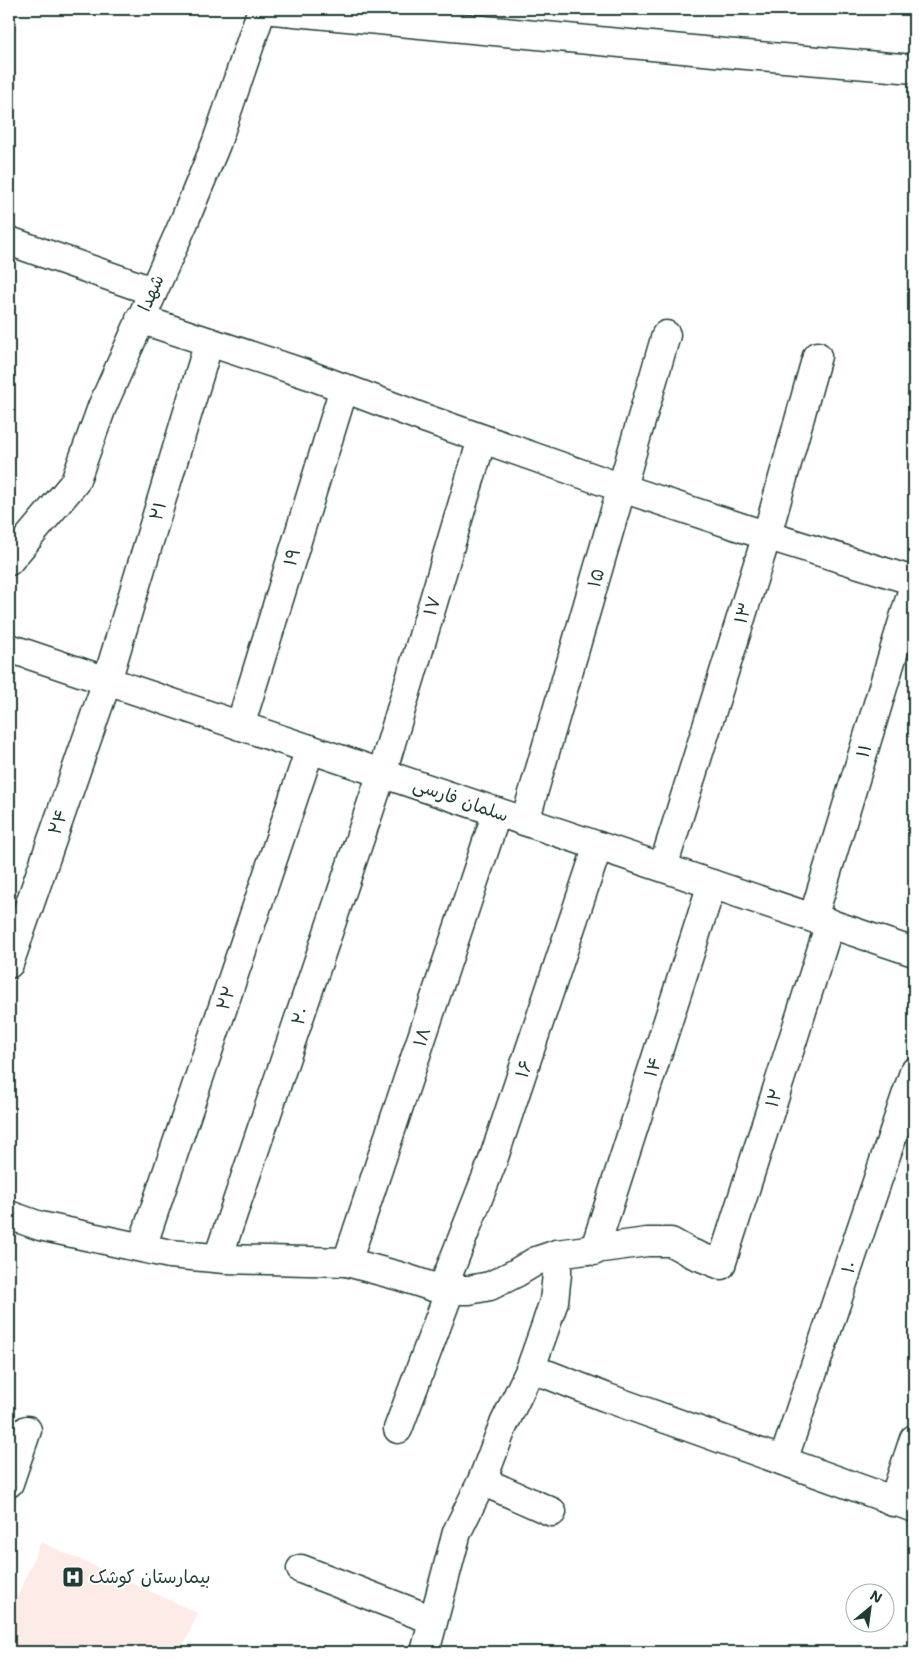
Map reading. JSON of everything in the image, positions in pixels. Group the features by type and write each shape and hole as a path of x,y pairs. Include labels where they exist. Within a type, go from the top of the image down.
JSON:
{"street":[{"path":"262,9 914,69"},
{"name":"شهدا","path":"9,561 75,482 102,406 184,222 216,144 262,9"},
{"path":"9,242 152,291"},
{"path":"140,319 344,388 622,488 914,581"},
{"name":"۱۵","path":"525,821 666,335"},
{"name":"۲۱","path":"107,681 208,342"},
{"name":"۱۳","path":"663,867 767,535 817,356"},
{"name":"۱۹","path":"240,726 344,388"},
{"name":"۱۷","path":"382,773 482,439"},
{"name":"۱۱","path":"822,920 914,584"},
{"name":"سلمان فارسی","path":"9,648 914,952"},
{"name":"۲۴","path":"9,964 107,681"},
{"name":"۲۲","path":"142,1247 310,749"},
{"name":"۲۰","path":"218,1258 382,773"},
{"name":"۱۸","path":"347,1262 497,812"},
{"name":"۱۶","path":"398,1429 492,1163 598,846"},
{"name":"۱۴","path":"594,1251 712,884"},
{"name":"۱۲","path":"594,1251 630,1244 671,1242 721,1265 822,920"},
{"name":"۱۰","path":"783,1462 914,1072"},
{"path":"9,1215 40,1226 170,1254 290,1262 347,1262 446,1290 468,1290 490,1286 516,1274 536,1261 557,1254 594,1251"},
{"path":"425,1652 457,1532 482,1481 503,1426 530,1370 554,1301 557,1254"},
{"path":"530,1370 549,1375 904,1505 914,1439"},
{"path":"9,1483 27,1430"},
{"path":"482,1481 552,1512"},
{"path":"301,1569 434,1620"}],"shaded area":[{"name":"بیمارستان کوشک","path":"41,1542 198,1613 180,1652 9,1652 9,1616"}],"place":[{"name":"بیمارستان کوشک","path":"73,1577"}]}
